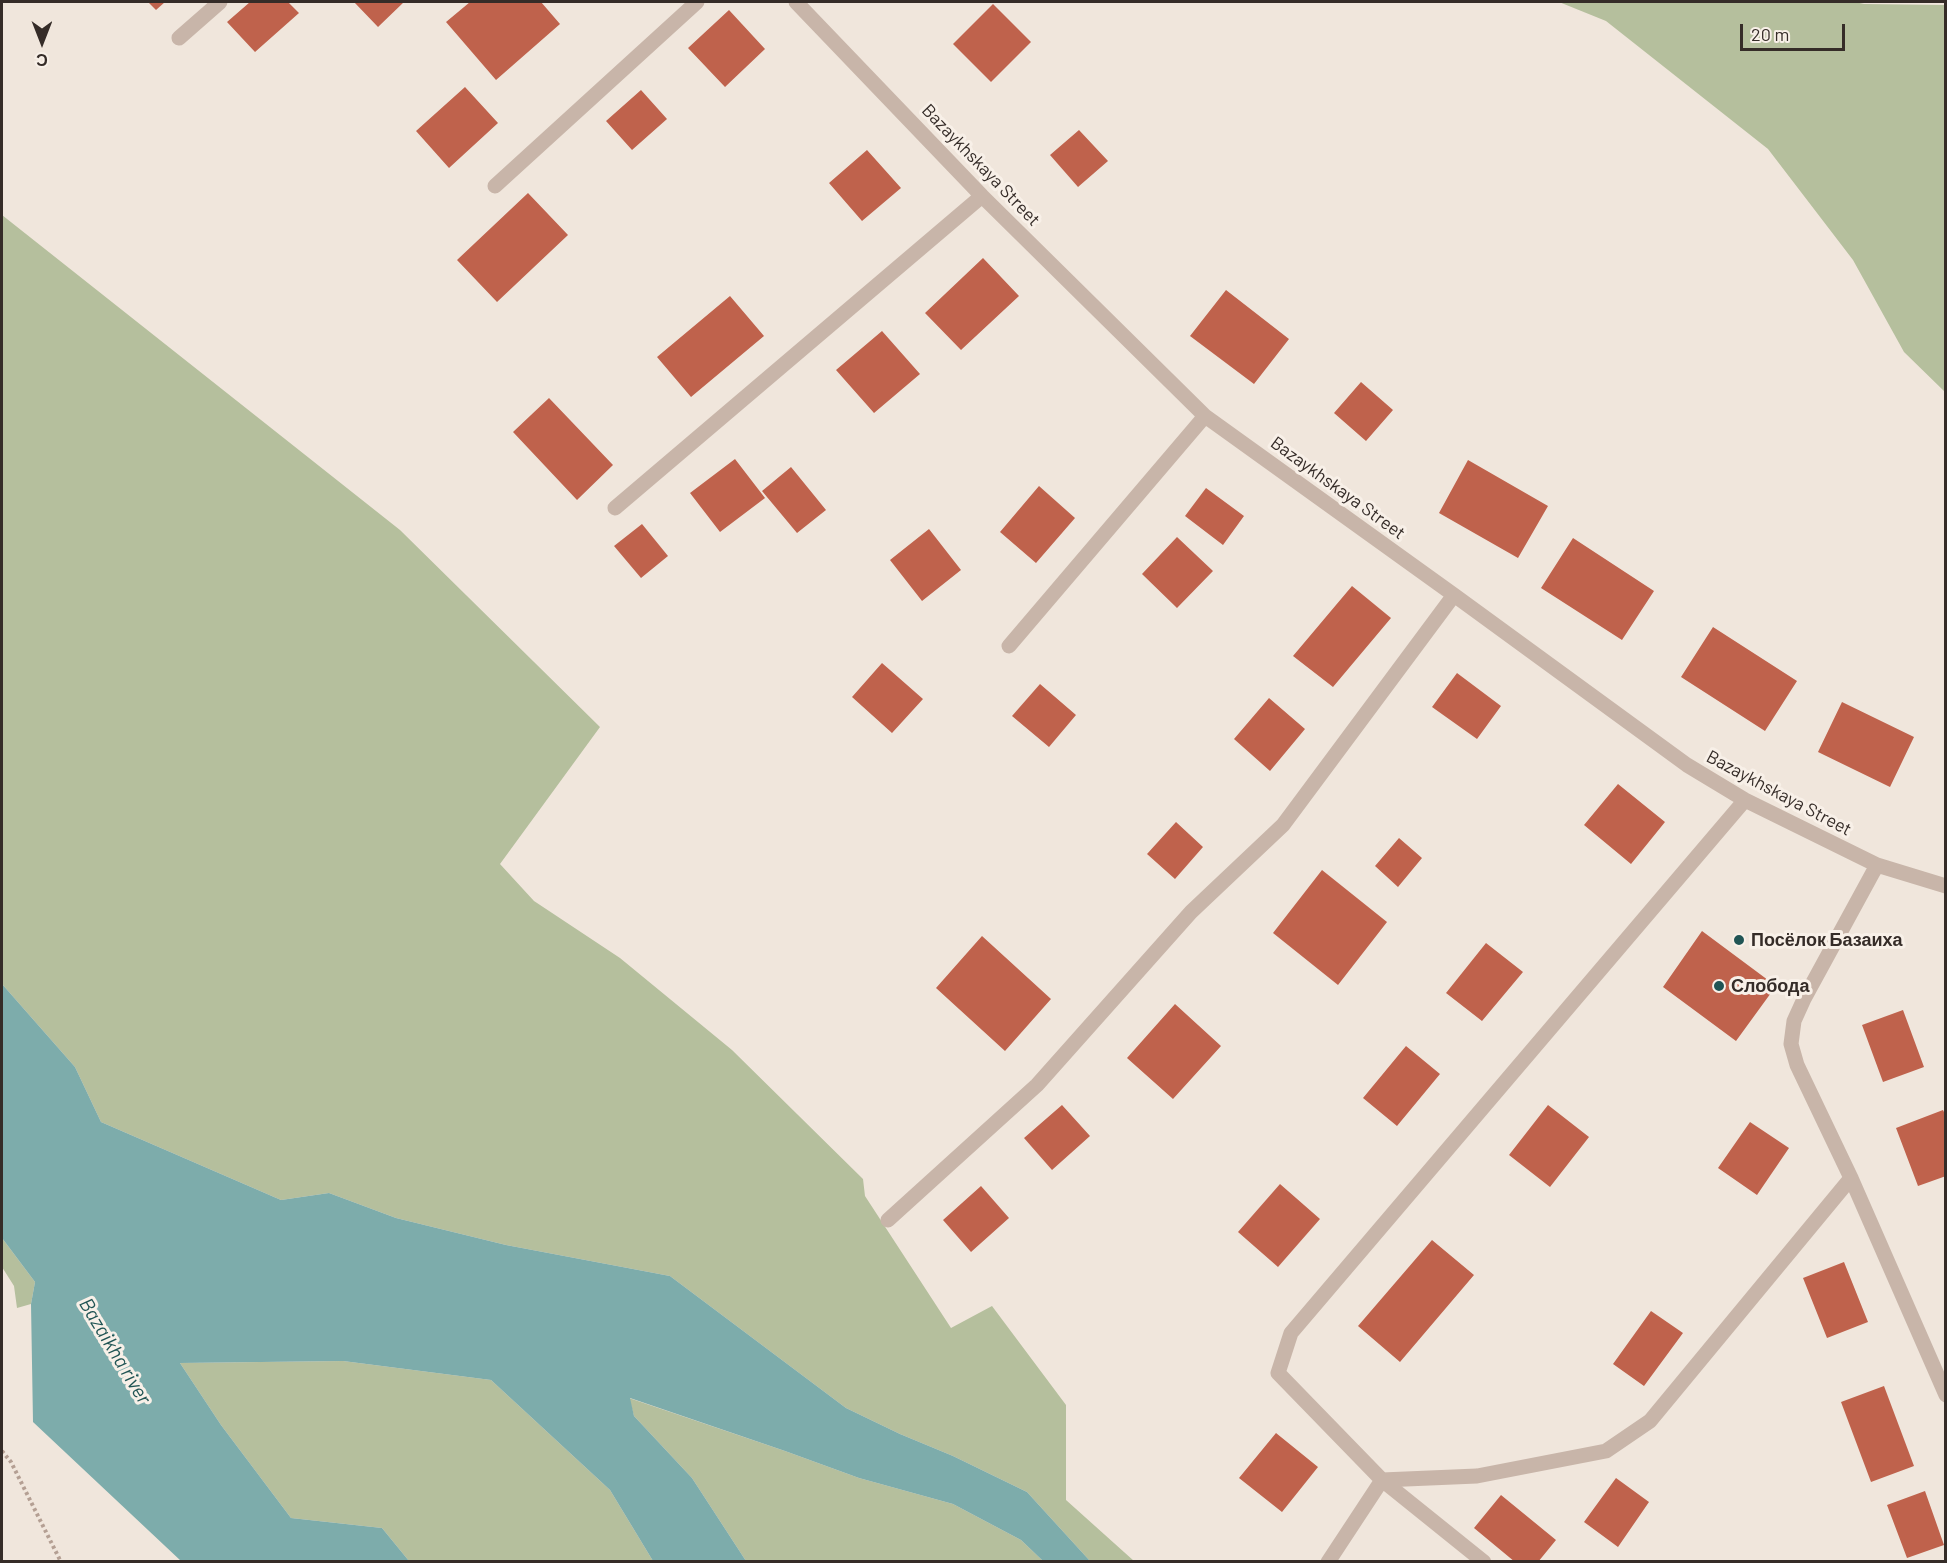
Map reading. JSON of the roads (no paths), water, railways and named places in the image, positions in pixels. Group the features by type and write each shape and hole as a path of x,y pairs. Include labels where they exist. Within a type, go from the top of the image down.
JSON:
{"street":[{"path":"179,38 219,2"},
{"path":"495,186 697,2"},
{"name":"Bazaykhskaya Street","path":"796,2 982,195 1205,416 1687,765 1745,800 1877,866 1946,886"},
{"path":"615,508 982,195"},
{"path":"1009,646 1205,416"},
{"path":"888,1220 1037,1085 1191,912 1283,825 1454,595"},
{"path":"1484,1562 1382,1480 1278,1373 1291,1333 1745,800"},
{"path":"1877,866 1804,999 1794,1021 1791,1044 1797,1065 1851,1178 1946,1395"},
{"path":"1382,1480 1477,1476 1606,1451 1650,1421 1851,1178"},
{"path":"1328,1562 1382,1480"}],"water":[{"name":"Bazaikha river","path":"2,984 75,1067 101,1122 281,1200 329,1193 396,1218 506,1245 670,1276 846,1408 1027,1492 1090,1561 1043,1561 1021,1540 953,1504 859,1478 630,1398 634,1416 692,1478 746,1561 653,1561 610,1490 491,1380 343,1361 180,1363 221,1425 291,1518 382,1528 409,1561 181,1561 33,1422 31,1304 35,1282 2,1238"}],"place":[{"name":"Посёлок Базаиха","path":"1739,940"},
{"name":"Слобода","path":"1719,986"}]}
